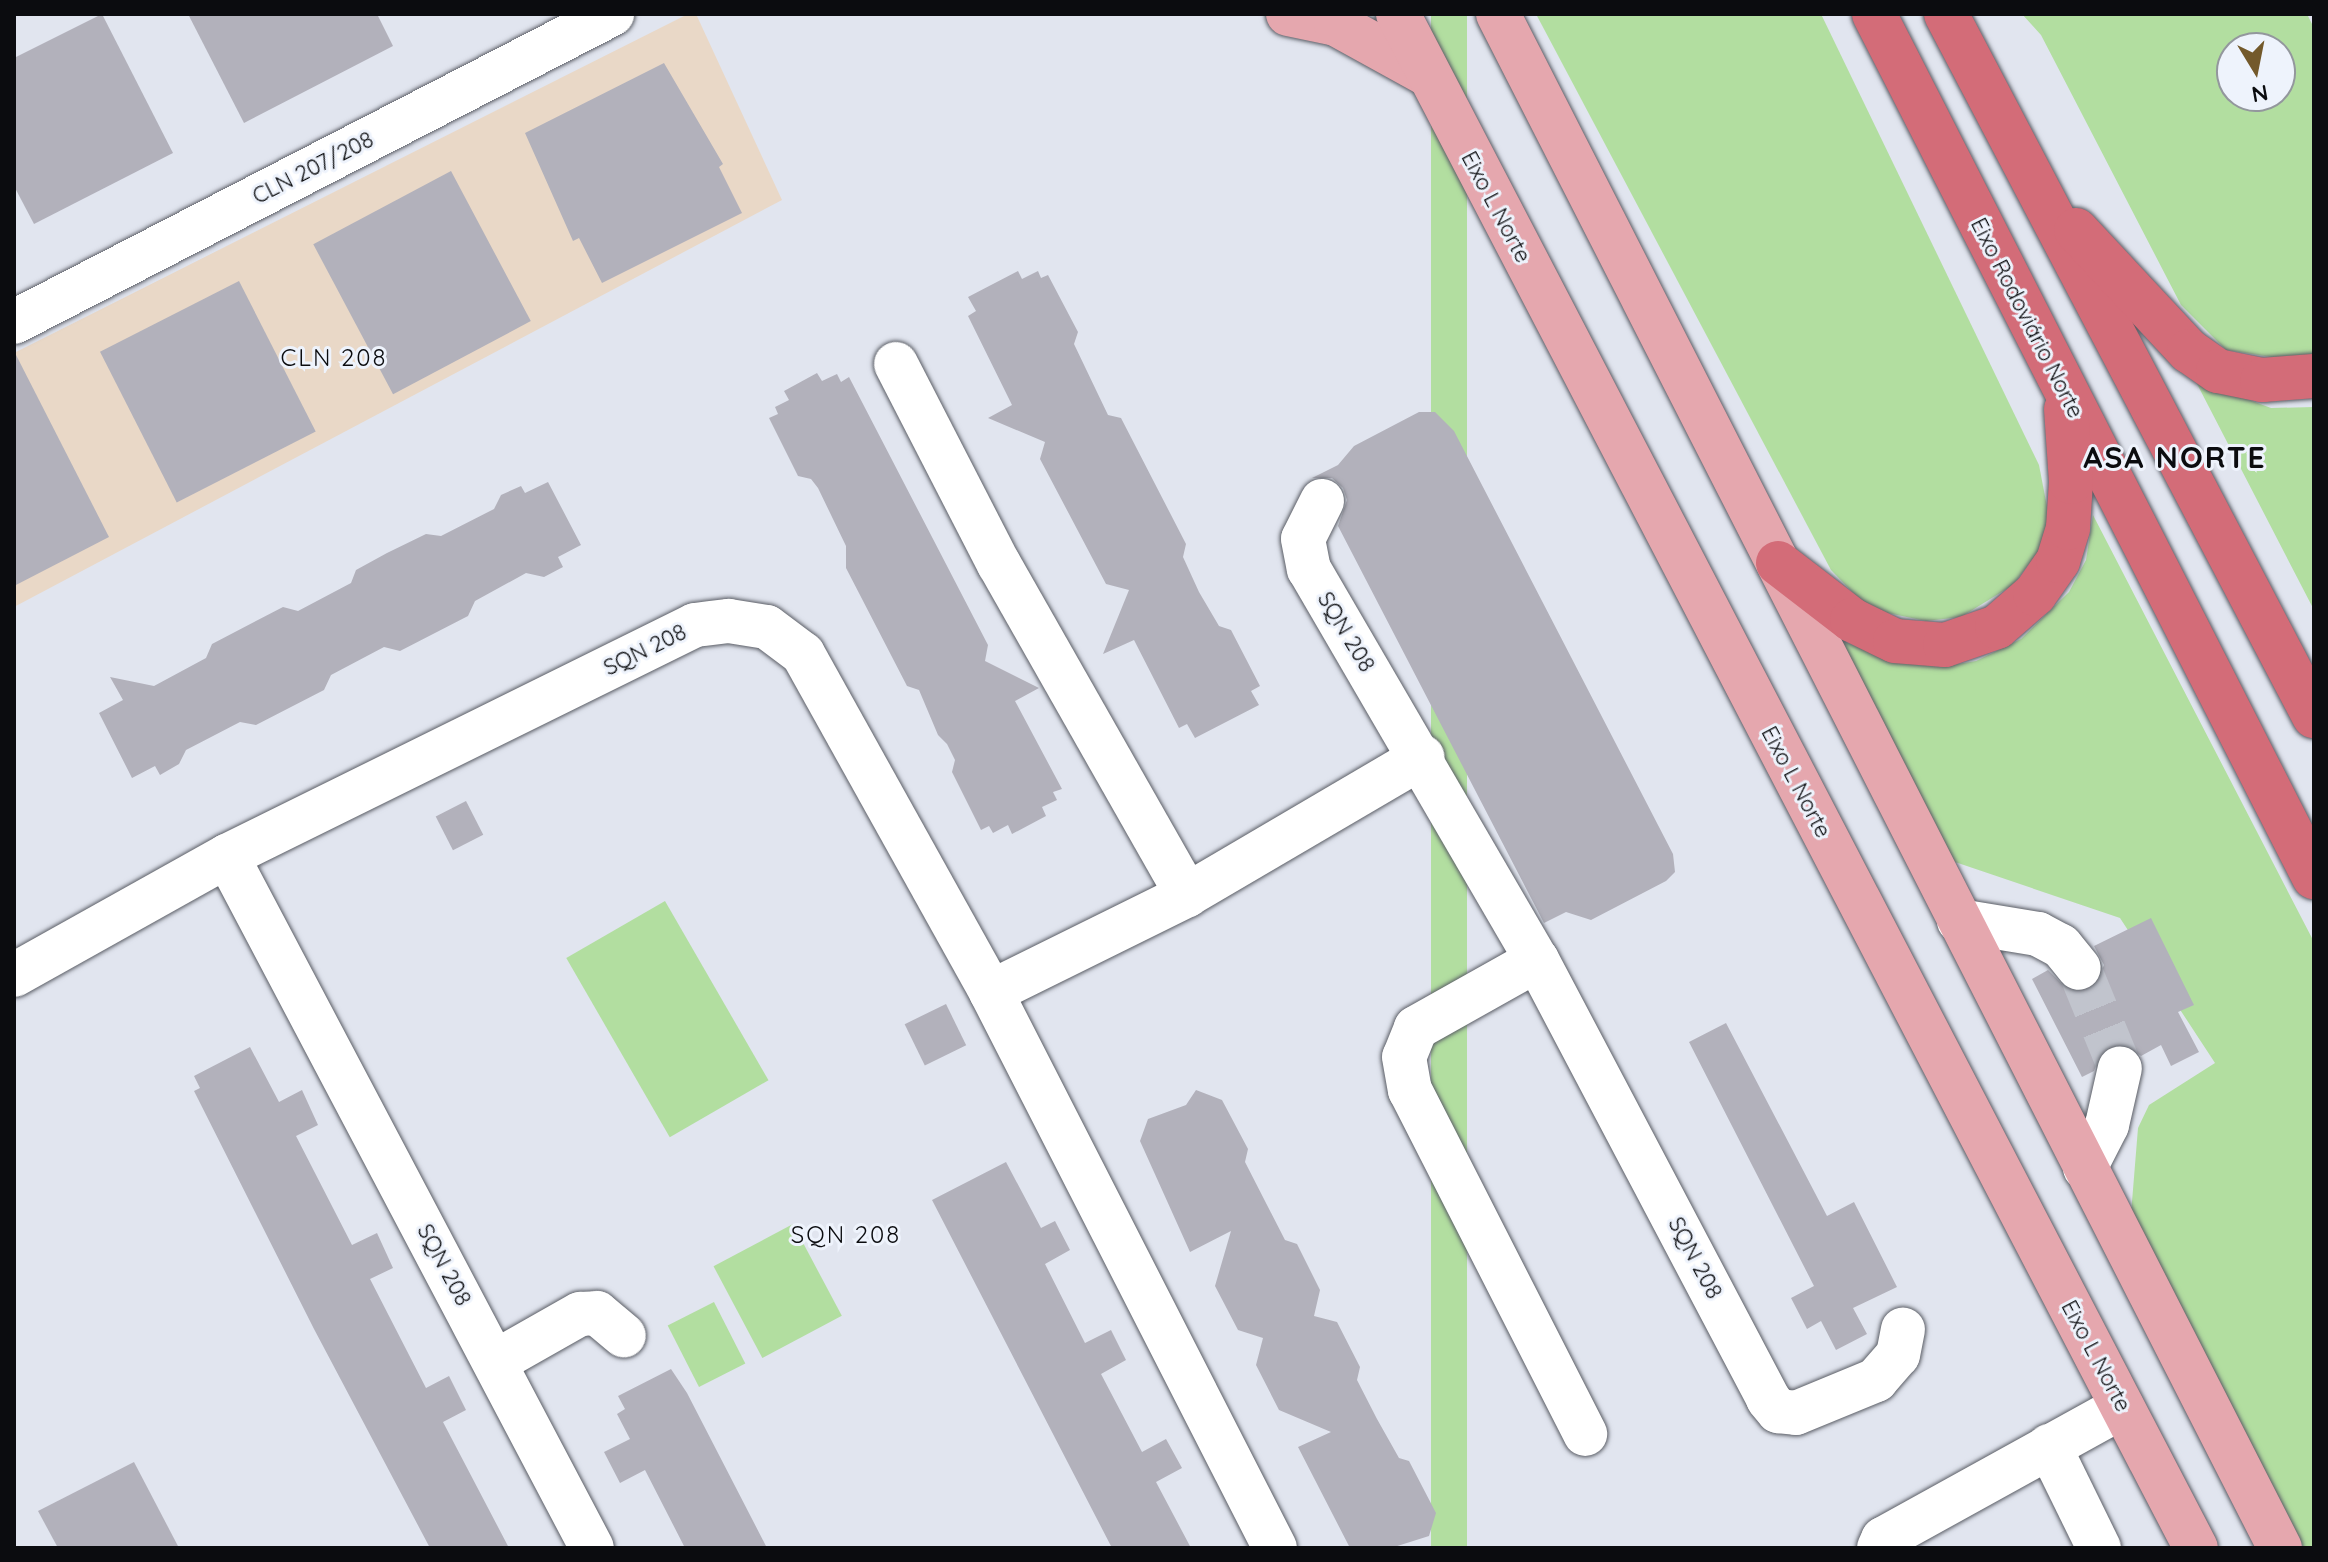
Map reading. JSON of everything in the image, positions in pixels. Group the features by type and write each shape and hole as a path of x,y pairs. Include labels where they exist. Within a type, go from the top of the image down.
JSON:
{"highway":[{"name":"Eixo Rodoviário Norte","path":"1874,14 2314,877"},
{"path":"1946,14 2314,716"},
{"path":"2038,189 2189,351 2218,371 2262,380 2314,376"},
{"path":"1778,563 1852,620 1895,641 1945,645 1997,627 2046,581 2068,528 2066,395"}],"main road":[{"path":"1288,14 1336,24 1427,74"},
{"name":"Eixo L Norte","path":"1398,14 2196,1548"},
{"path":"1498,14 2280,1548"}],"street":[{"name":"CLN 207/208","path":"14,322 612,14"},
{"path":"896,364 999,564 1187,895"},
{"name":"SQN 208","path":"1322,501 1303,539 1309,569 1422,757 1537,960 1778,1411 1796,1413 1876,1380 1898,1355 1903,1329"},
{"name":"SQN 208","path":"14,975 227,856 695,625 751,623 767,627 803,654 991,992 1275,1548"},
{"path":"991,992 1187,895 1422,757"},
{"name":"SQN 208","path":"227,856 592,1548"},
{"path":"1959,921 2038,934 2061,946 2079,968"},
{"path":"1537,960 1416,1028 1404,1057 1410,1090 1585,1434"},
{"path":"2085,1168 2107,1125 2120,1068"},
{"path":"495,1362 580,1314 597,1313 624,1336"},
{"path":"1879,1548 1883,1539 2122,1407"},
{"path":"2049,1446 2099,1548"}],"shaded area":[{"path":"688,14 696,14 782,200 14,607 14,353"}],"green space":[{"path":"1431,14 1467,14 1467,1548 1431,1548"},
{"path":"1536,14 1821,14 2039,465 2049,517 2038,552 2013,585 1961,617 1926,621 1883,612 1861,601 1831,570"},
{"path":"2022,14 2307,14 2314,28 2314,356 2284,359 2226,350 2181,305 2041,35"},
{"path":"2195,380 2271,408 2314,407 2314,610"},
{"path":"2093,515 2314,942 2314,1548 2304,1548 2131,1214 2138,1128 2149,1105 2215,1063 2120,918 1955,862 1837,639 1892,660 1939,667 1976,661 2021,639 2069,592 2086,560"},
{"path":"665,901 768,1080 670,1137 566,958"},
{"path":"793,1224 842,1316 762,1358 714,1266"},
{"path":"714,1302 745,1363 699,1387 668,1326"}],"building":[{"path":"102,14 173,153 34,224 14,186 14,58"},
{"path":"188,14 377,14 393,46 244,123"},
{"path":"664,63 723,164 719,167 742,213 602,283 579,238 573,241 525,133"},
{"path":"451,171 531,321 393,394 313,244"},
{"path":"1018,271 1022,279 1038,271 1041,278 1048,275 1078,332 1074,344 1108,415 1121,418 1186,544 1183,557 1199,592 1219,626 1231,630 1260,686 1251,691 1259,705 1195,738 1187,724 1179,728 1134,640 1103,654 1129,590 1106,584 1040,459 1045,442 988,418 1012,405 968,316 976,311 968,297"},
{"path":"239,281 316,432 177,502 100,352"},
{"path":"14,351 109,537 14,586"},
{"path":"817,373 822,381 837,374 841,382 849,377 988,645 985,661 1039,688 1015,701 1062,789 1053,792 1057,800 1042,807 1046,816 1012,834 1008,825 993,833 989,826 981,830 952,772 955,760 947,744 938,735 919,690 907,686 846,568 846,546 818,488 811,479 798,476 769,418 778,414 775,407 789,400 784,391"},
{"path":"1419,412 1435,412 1454,431 1673,854 1675,872 1666,881 1591,920 1566,912 1544,923 1338,526 1347,500 1343,488 1332,478 1312,478 1338,465 1354,446"},
{"path":"548,482 581,545 558,557 563,567 544,577 526,573 475,601 468,616 400,651 384,647 331,675 324,690 256,725 240,722 186,750 179,764 160,775 155,766 132,778 99,713 123,700 110,677 154,686 206,658 212,644 283,607 298,611 351,583 356,570 387,553 426,534 441,536 494,509 501,495 521,486 525,493"},
{"path":"466,801 483,835 453,850 436,816"},
{"path":"2151,918 2194,1005 2178,1012 2199,1052 2171,1066 2161,1045 2141,1056 2126,1044 2113,1044 2101,1052 2094,1071 2082,1077 2032,979 2048,970 2069,991 2094,988 2104,965 2094,946"},
{"path":"946,1004 966,1045 925,1066 905,1024"},
{"path":"1726,1023 1827,1216 1854,1202 1897,1287 1853,1308 1867,1334 1836,1350 1821,1321 1807,1329 1791,1298 1814,1286 1689,1042"},
{"path":"250,1047 279,1102 302,1090 318,1125 296,1136 352,1245 377,1233 393,1268 370,1279 426,1388 449,1376 466,1410 443,1422 509,1548 430,1548 314,1329 194,1091 200,1088 194,1076"},
{"path":"1196,1090 1222,1100 1248,1149 1245,1162 1285,1240 1297,1244 1320,1290 1314,1316 1337,1322 1360,1367 1357,1380 1377,1419 1399,1458 1409,1461 1436,1513 1429,1536 1391,1548 1350,1548 1298,1447 1331,1432 1279,1410 1256,1365 1263,1338 1238,1330 1215,1286 1231,1231 1190,1252 1140,1141 1148,1119 1186,1105"},
{"path":"1006,1162 1041,1228 1055,1221 1070,1250 1045,1264 1085,1343 1111,1330 1126,1360 1101,1374 1142,1452 1166,1439 1182,1468 1156,1482 1191,1548 1112,1548 932,1200"},
{"path":"671,1369 687,1393 767,1548 685,1548 645,1470 620,1483 604,1452 630,1439 617,1414 625,1409 618,1396"},
{"path":"134,1462 179,1548 58,1548 38,1511"}],"tunnel":[{"path":"2079,968 2120,1068"}],"district":[{"name":"CLN 208","path":"334,358"},
{"name":"ASA NORTE","path":"2175,457"},
{"name":"SQN 208","path":"846,1235"}]}
